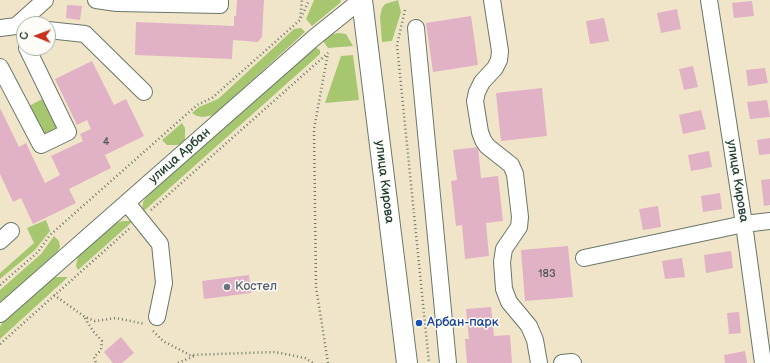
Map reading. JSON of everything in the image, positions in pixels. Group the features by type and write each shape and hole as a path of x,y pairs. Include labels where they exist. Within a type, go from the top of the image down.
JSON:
{"main road":[{"name":"улица Кирова","path":"361,0 407,363"}],"street":[{"path":"30,16 45,0"},
{"path":"96,0 220,5 220,0"},
{"name":"улица Арбан","path":"0,314 315,37 361,0"},
{"path":"492,0 500,51 499,60 495,68 482,82 477,92 476,101 480,132 487,146 511,164 515,174 520,217 519,227 504,249 502,262 504,289 508,302 529,326 536,340 539,363"},
{"name":"улица Кирова","path":"709,0 744,224 763,363"},
{"path":"0,28 16,27"},
{"path":"416,28 448,363"},
{"path":"56,31 85,34 144,92"},
{"path":"0,66 40,146 68,132 31,56"},
{"path":"127,203 160,244 164,283 152,324"},
{"path":"584,258 744,224 770,221"},
{"path":"562,363 573,363"}],"path":[{"path":"300,20 302,0"},
{"path":"0,285 38,252 50,235 193,109 212,98 300,20 309,0"},
{"path":"405,10 397,45 429,363"},
{"path":"0,344 328,53 314,129 316,287 328,363"},
{"path":"54,295 85,317 95,321 116,318 152,324 163,341 190,355 275,352 305,358 313,363"},
{"path":"85,317 92,331 102,341 101,350 94,357 96,363"},
{"path":"178,363 197,354"}],"green space":[{"path":"314,0 341,0 340,3 312,26 306,19"},
{"path":"398,0 401,12 392,41 382,42 380,17 382,8 385,4"},
{"path":"301,28 305,32 214,115 203,117 192,113 199,107 218,99 294,29"},
{"path":"338,33 346,34 353,46 328,48 323,41 329,35"},
{"path":"315,47 320,50 320,54 145,210 142,211 143,202 147,196 199,147"},
{"path":"353,55 359,100 325,103 341,56"},
{"path":"46,97 62,129 46,138 29,106"},
{"path":"182,123 185,128 185,139 182,144 167,145 162,140"},
{"path":"46,220 50,231 35,250 0,279 0,273 34,243 27,228"},
{"path":"133,221 78,270 76,266 78,256 115,223"},
{"path":"54,236 59,241 60,247 57,252 0,303 0,290 41,254"},
{"path":"56,277 68,277 0,339 0,327 2,323 50,279"}],"building":[{"path":"237,0 264,0 262,37 258,42 233,40 232,59 135,55 136,22 234,26"},
{"path":"752,1 754,16 734,18 732,3"},
{"path":"67,5 82,6 80,20 66,18"},
{"path":"677,9 681,29 661,33 657,13"},
{"path":"471,16 478,65 433,72 426,23"},
{"path":"604,18 609,41 590,44 586,21"},
{"path":"92,61 114,105 126,99 144,136 105,155 111,168 69,189 76,203 33,224 21,198 13,202 0,174 0,108 19,147 26,143 45,183 60,175 51,156 83,141 80,134 91,129 87,120 77,125 55,79"},
{"path":"693,66 698,87 684,90 679,69"},
{"path":"765,68 768,83 748,86 746,70"},
{"path":"542,88 547,136 501,141 496,93"},
{"path":"767,100 770,117 750,119 747,102"},
{"path":"701,110 706,129 683,134 679,115"},
{"path":"770,138 770,154 759,155 757,140"},
{"path":"478,147 481,178 498,176 503,221 486,223 489,256 465,259 462,225 456,226 451,181 457,180 453,150"},
{"path":"709,151 712,167 691,171 688,155"},
{"path":"770,179 770,205 764,206 761,180"},
{"path":"720,193 722,209 703,212 701,196"},
{"path":"658,206 661,227 643,230 639,209"},
{"path":"568,246 573,297 525,301 521,250"},
{"path":"731,251 733,268 706,273 704,255"},
{"path":"682,258 685,277 665,279 662,261"},
{"name":"Костел","path":"249,275 251,293 204,299 202,281"},
{"path":"491,307 494,336 510,335 512,363 467,363 465,339 469,339 466,309"},
{"path":"739,312 741,333 729,334 727,313"},
{"path":"121,337 134,353 122,363 113,363 104,352"},
{"path":"745,351 747,363 725,363 724,355"}],"place":[{"name":"Костел","path":"227,287"},
{"name":"Арбан-парк","path":"419,323"}]}
